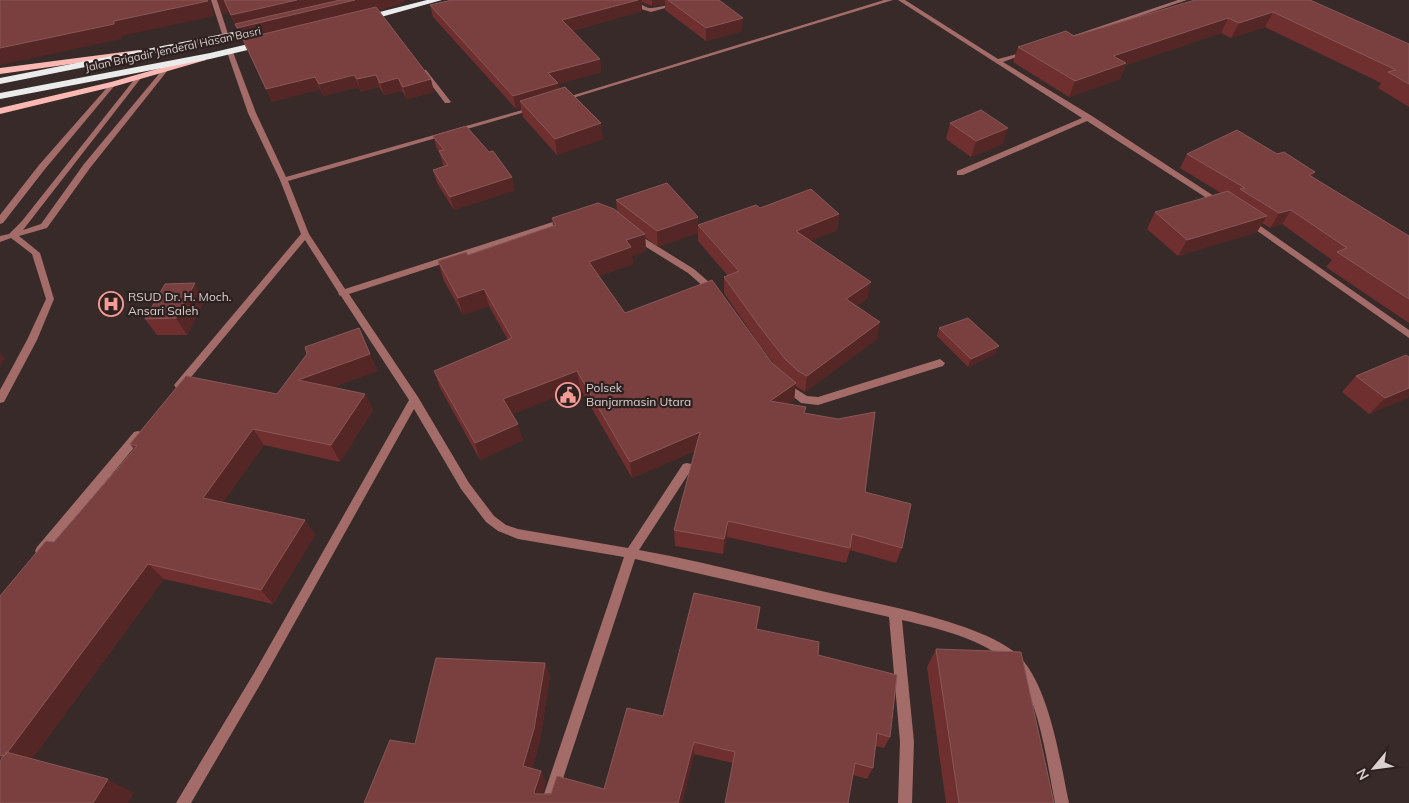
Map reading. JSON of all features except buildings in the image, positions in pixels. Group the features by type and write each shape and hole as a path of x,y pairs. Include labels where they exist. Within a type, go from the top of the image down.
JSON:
{"highway":[{"path":"353,21 384,18 438,0"},
{"name":"Jalan Brigadir Jenderal Hasan Basri","path":"0,81 208,41 265,28"},
{"name":"Jalan Brigadir Jenderal Hasan Basri","path":"0,96 230,52 277,40"}],"main road":[{"path":"0,71 208,41"},
{"path":"0,111 139,77 210,56"}],"street":[{"path":"214,0 226,37"},
{"path":"633,0 643,8 651,10 690,0"},
{"path":"553,103 890,0"},
{"path":"901,0 1227,207"},
{"path":"1054,43 1184,0"},
{"path":"999,61 1036,49"},
{"path":"230,52 252,113 284,180 305,234 414,400 465,486 483,512 496,523 518,534 631,553 895,613 966,633 1013,659 1023,670 1031,684 1042,718 1062,803"},
{"path":"420,66 447,102"},
{"path":"0,239 44,226 87,166 165,70"},
{"path":"12,235 26,223 139,77"},
{"path":"0,221 42,167 112,84"},
{"path":"284,180 544,106"},
{"path":"960,173 1089,118"},
{"path":"1243,217 1409,335"},
{"path":"342,293 571,219"},
{"path":"630,231 648,247 683,265 701,277 725,303"},
{"path":"171,394 305,234"},
{"path":"0,399 32,340 50,298 36,253 12,235"},
{"path":"776,376 793,393 813,402 940,363"},
{"path":"183,803 261,672 414,400"},
{"path":"32,562 146,425"},
{"path":"548,803 631,553 687,467"},
{"path":"895,613 907,742 905,803"}],"place":[{"name":"RSUD Dr. H. Moch. Ansari Saleh","path":"111,304"},
{"name":"Polsek Banjarmasin Utara","path":"568,395"}]}
